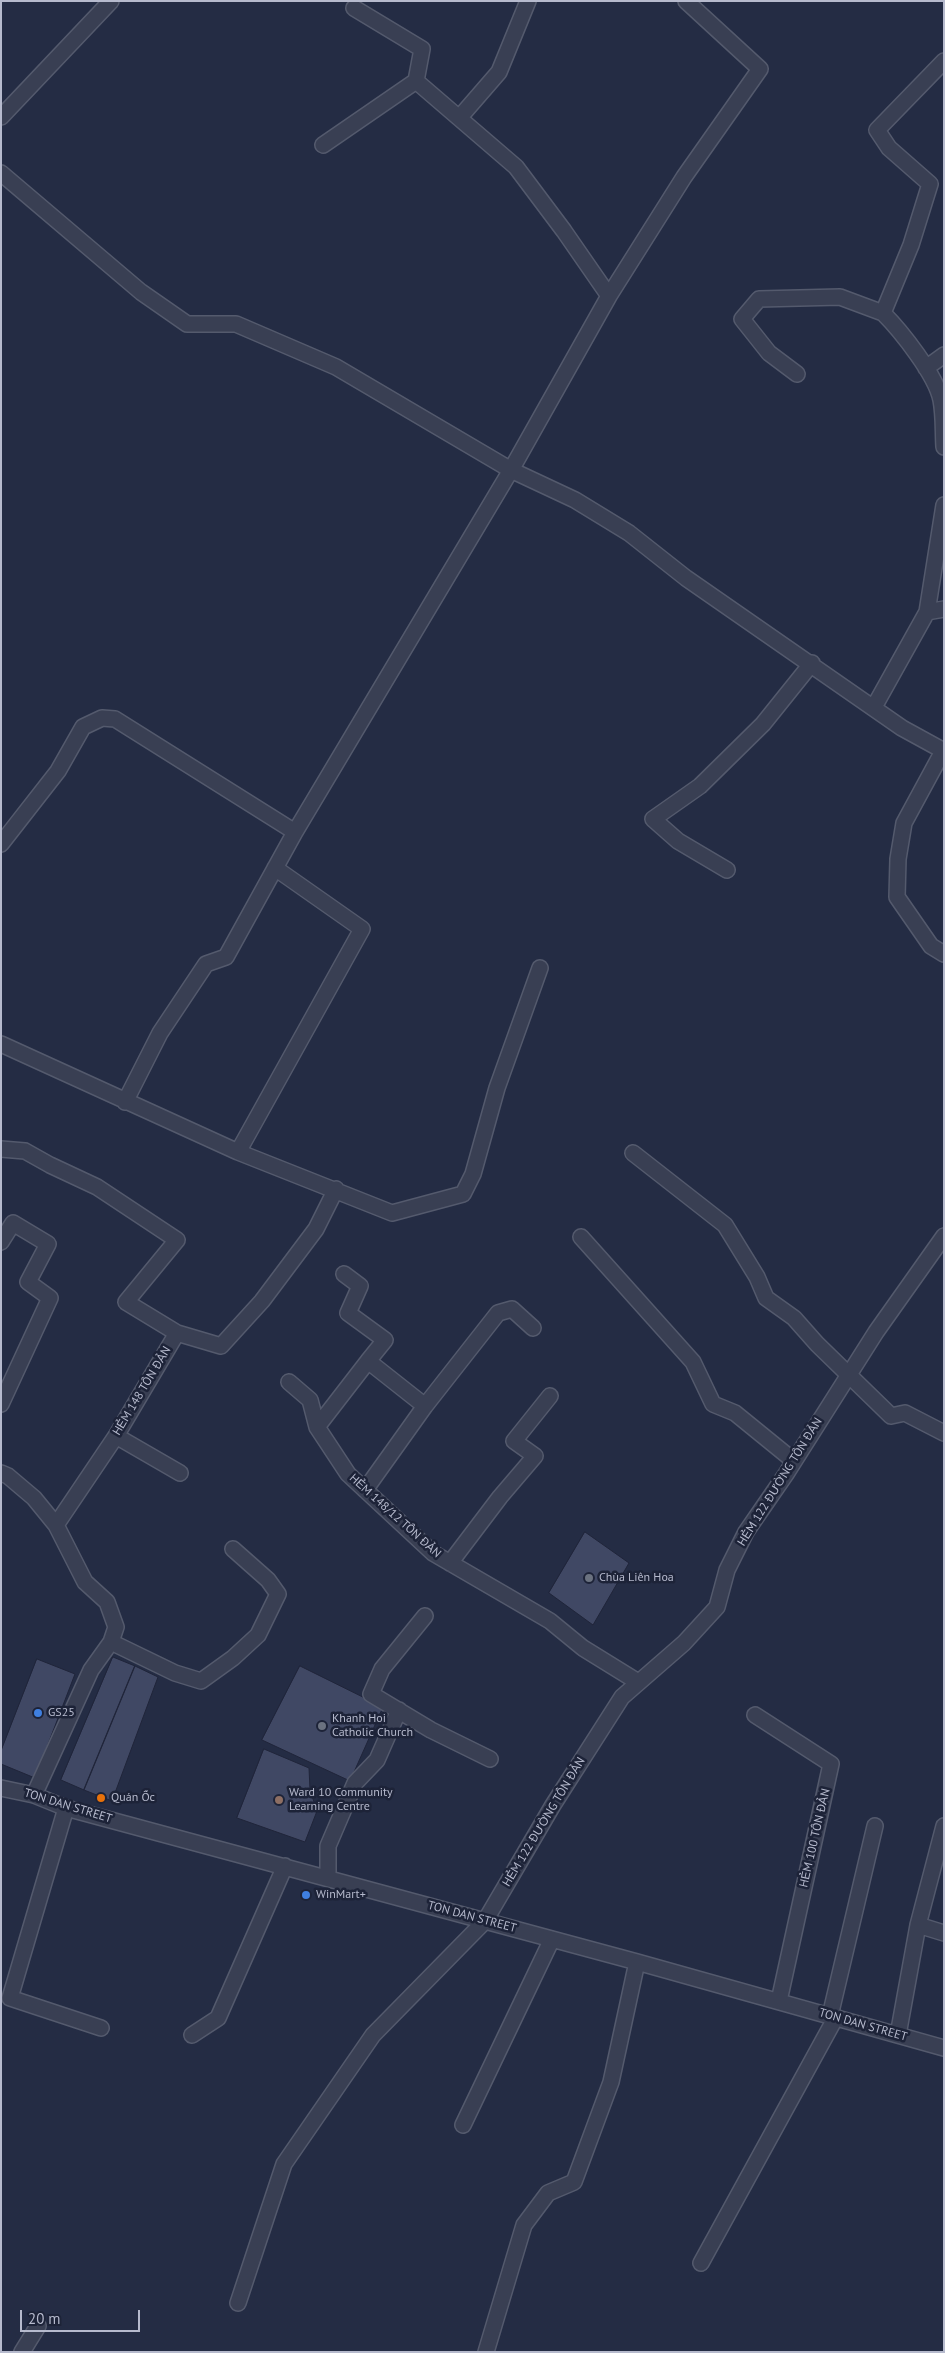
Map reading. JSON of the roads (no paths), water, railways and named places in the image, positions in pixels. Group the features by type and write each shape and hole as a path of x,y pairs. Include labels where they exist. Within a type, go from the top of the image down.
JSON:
{"street":[{"path":"1,117 112,1"},
{"path":"460,116 499,72 528,1"},
{"path":"125,1102 160,1033 206,964 226,957 295,832 511,470 609,296 684,177 760,69 686,1"},
{"path":"323,145 416,81 422,49 354,8"},
{"path":"884,313 911,245 930,184 889,148 877,130 944,61"},
{"path":"416,81 460,116 516,167 564,230 609,296"},
{"path":"1,173 141,292 187,324 236,324 336,367 511,470 575,500 629,533 686,578 812,663 902,728 943,751 904,823 898,859 897,897 931,946 944,954"},
{"path":"797,374 769,353 742,319 760,299 840,297 884,313 900,331 926,368 941,399 944,446"},
{"path":"926,368 944,355"},
{"path":"874,707 927,612 944,504"},
{"path":"927,612 944,609"},
{"path":"727,870 678,841 653,818 700,786 763,724 812,663"},
{"path":"1,844 58,771 83,727 102,718 115,719 295,832"},
{"path":"238,1152 362,929 275,868"},
{"path":"1,1044 238,1152 336,1189 392,1213 463,1194 473,1174 497,1088 540,968"},
{"path":"1,1149 25,1151 97,1187 177,1240 126,1302 177,1333"},
{"path":"633,1153 725,1225 757,1277 766,1298 794,1318 817,1344 891,1416 905,1413 944,1433"},
{"name":"HẺM 148 TÔN ĐẢN","path":"56,1525 116,1436 177,1333 221,1346 262,1301 316,1230 336,1189"},
{"path":"1,1242 7,1224 48,1244 28,1282 50,1298 1,1404"},
{"name":"HẺM 122 ĐƯỜNG TÔN ĐẢN","path":"238,2303 284,2164 373,2035 485,1921 554,1805 622,1697 684,1643 717,1607 727,1570 746,1532 849,1374 944,1236"},
{"path":"581,1237 693,1362 713,1404 735,1413 794,1461"},
{"path":"317,1427 385,1340 348,1313 360,1286 344,1274"},
{"path":"365,1490 425,1406 498,1313 512,1309 533,1328"},
{"path":"368,1361 425,1406"},
{"name":"HẺM 148/12 TÔN ĐẢN","path":"289,1382 310,1400 317,1427 348,1474 433,1553 550,1621 582,1648 638,1682"},
{"path":"450,1564 500,1497 536,1456 514,1441 550,1396"},
{"path":"116,1436 180,1473"},
{"path":"1,1473 8,1476 34,1498 56,1525 85,1582 107,1602 116,1627 111,1642 91,1670 34,1794"},
{"path":"111,1642 175,1673 201,1681 233,1658 258,1635 278,1594 268,1580 233,1549"},
{"path":"425,1616 382,1669 371,1694 431,1730 490,1759"},
{"path":"328,1878 328,1846 355,1783 377,1760 399,1710"},
{"name":"HẺM 100 TÔN ĐẢN","path":"755,1715 831,1764 779,2001"},
{"name":"TON DAN STREET","path":"1,1788 34,1794 66,1808 637,1962 944,2048"},
{"path":"66,1808 10,1998 101,2028"},
{"path":"701,2262 833,2017 875,1826"},
{"path":"898,2035 918,1925 944,1826"},
{"path":"192,2034 218,2018 285,1866"},
{"path":"918,1925 944,1933"},
{"path":"463,2125 552,1939"},
{"path":"486,2352 524,2225 548,2193 574,2182 611,2082 637,1962"},
{"path":"22,2352 38,2326"}],"place":[{"name":"Chùa Liên Hoa","path":"589,1578"},
{"name":"GS25","path":"38,1713"},
{"name":"Khanh Hoi Catholic Church","path":"322,1726"},
{"name":"Quán Ốc","path":"101,1798"},
{"name":"Ward 10 Community Learning Centre","path":"279,1800"},
{"name":"WinMart+","path":"306,1895"}]}
